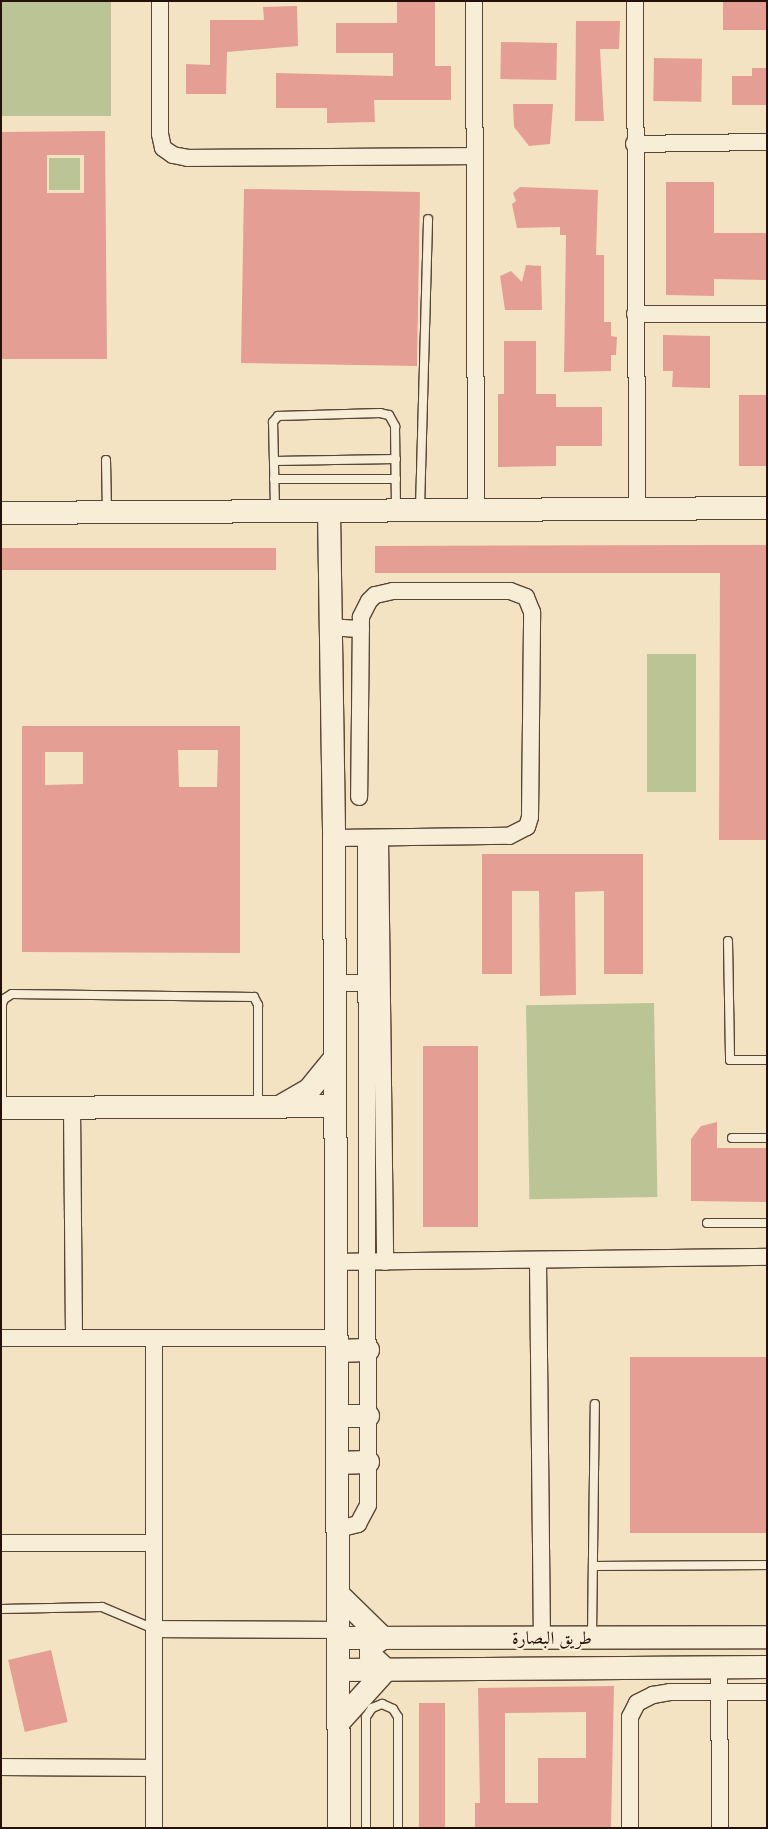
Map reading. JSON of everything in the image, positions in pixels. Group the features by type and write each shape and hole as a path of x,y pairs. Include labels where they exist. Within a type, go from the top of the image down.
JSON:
{"street":[{"path":"160,1 160,134 163,148 173,155 188,158 475,156"},
{"path":"474,1 476,510"},
{"path":"635,1 634,144 637,509"},
{"path":"634,144 767,142"},
{"path":"635,314 767,314"},
{"path":"1,513 767,508"},
{"path":"329,511 334,838 339,1828"},
{"path":"334,838 509,836 527,827 530,816 532,612 526,597 516,592 393,591 376,595 368,601 361,618 359,797"},
{"path":"330,627 361,628"},
{"path":"338,1529 358,1524 367,1512 367,1262 374,983 373,838"},
{"path":"335,983 374,983"},
{"path":"374,983 385,1262"},
{"path":"280,1106 309,1090 335,1058"},
{"path":"280,1106 314,1116 330,1131 336,1153"},
{"path":"2,1108 335,1106"},
{"path":"72,1107 74,1338"},
{"path":"336,1262 767,1258"},
{"path":"538,1260 542,1638"},
{"path":"1,1338 154,1338 337,1344 368,1350"},
{"path":"154,1338 154,1828"},
{"path":"337,1416 368,1416"},
{"path":"337,1463 368,1462"},
{"path":"1,1543 154,1543"},
{"path":"338,1594 384,1638 371,1646 370,1656 386,1670 339,1722"},
{"path":"154,1629 338,1634"},
{"name":"طريق البصارة","path":"338,1634 384,1638 767,1637"},
{"path":"719,1667 720,1828"},
{"name":"طريق البصارة","path":"339,1670 767,1667"},
{"path":"630,1828 632,1710 643,1698 653,1695 767,1692"},
{"path":"1,1767 154,1768"}],"lane":[{"path":"420,510 428,220"},
{"path":"275,511 275,419 282,414 389,415 395,426 396,510"},
{"path":"274,461 396,459"},
{"path":"106,460 107,512"},
{"path":"274,479 396,479"},
{"path":"728,941 730,1060 767,1060"},
{"path":"2,1108 2,1004 4,999 12,994 254,997 258,1005 258,1106"},
{"path":"732,1138 767,1138"},
{"path":"707,1223 767,1223"},
{"path":"592,1638 595,1404"},
{"path":"593,1566 767,1565"},
{"path":"1,1609 102,1607 154,1629"},
{"path":"366,1828 366,1717 372,1708 382,1704 393,1709 398,1717 398,1828"}],"green space":[{"path":"1,1 111,1 111,116 1,116"},
{"path":"49,158 80,158 80,190 49,190"},
{"path":"647,654 696,654 696,792 647,792"},
{"path":"654,1003 657,1197 529,1199 526,1005"}],"building":[{"path":"397,1 435,1 435,66 451,66 451,100 374,100 375,122 327,123 327,108 276,108 276,73 393,76 393,53 336,53 336,23 397,23"},
{"path":"723,1 767,1 767,30 723,30"},
{"path":"297,6 298,46 227,52 226,94 186,94 186,64 210,65 210,20 264,20 263,7"},
{"path":"576,21 620,21 619,49 600,49 604,121 575,121"},
{"path":"501,42 557,43 556,80 500,79"},
{"path":"654,58 702,59 701,102 653,101"},
{"path":"752,68 767,68 767,105 732,105 732,76 752,76"},
{"path":"513,104 553,104 550,144 529,146 514,127"},
{"path":"105,131 107,359 1,359 1,132","holes":["47,155 84,155 84,193 47,193"]},
{"path":"666,182 714,182 714,233 767,233 767,280 714,279 714,296 666,295"},
{"path":"520,187 598,190 596,255 604,255 604,322 611,322 611,336 617,337 616,355 611,355 611,371 564,372 566,235 560,235 560,227 517,228 512,204 516,201 513,193"},
{"path":"244,189 420,192 417,366 241,363"},
{"path":"526,265 541,266 542,310 505,310 500,276 511,271 522,282"},
{"path":"663,335 710,336 710,388 672,387 673,371 663,371"},
{"path":"504,341 536,341 536,394 556,394 556,407 602,407 602,446 556,446 556,466 498,467 498,394 504,394"},
{"path":"739,395 767,395 767,466 739,466"},
{"path":"767,545 767,840 719,840 720,573 375,573 375,546"},
{"path":"1,548 276,548 276,570 1,570"},
{"path":"22,726 240,726 240,953 22,952","holes":["178,750 218,750 217,787 179,787","45,752 83,752 83,784 45,785"]},
{"path":"482,854 643,854 643,974 604,974 604,891 575,892 576,995 540,996 539,891 512,891 512,974 482,974"},
{"path":"423,1046 478,1046 478,1227 423,1227"},
{"path":"717,1122 717,1148 767,1148 767,1202 691,1201 691,1139 701,1126"},
{"path":"630,1357 767,1357 767,1533 630,1533"},
{"path":"51,1650 68,1722 25,1732 8,1660"},
{"path":"614,1686 611,1828 475,1828 475,1803 480,1803 478,1688","holes":["586,1712 586,1758 538,1758 538,1803 505,1803 505,1713"]},
{"path":"419,1703 445,1703 445,1828 419,1828"}]}
